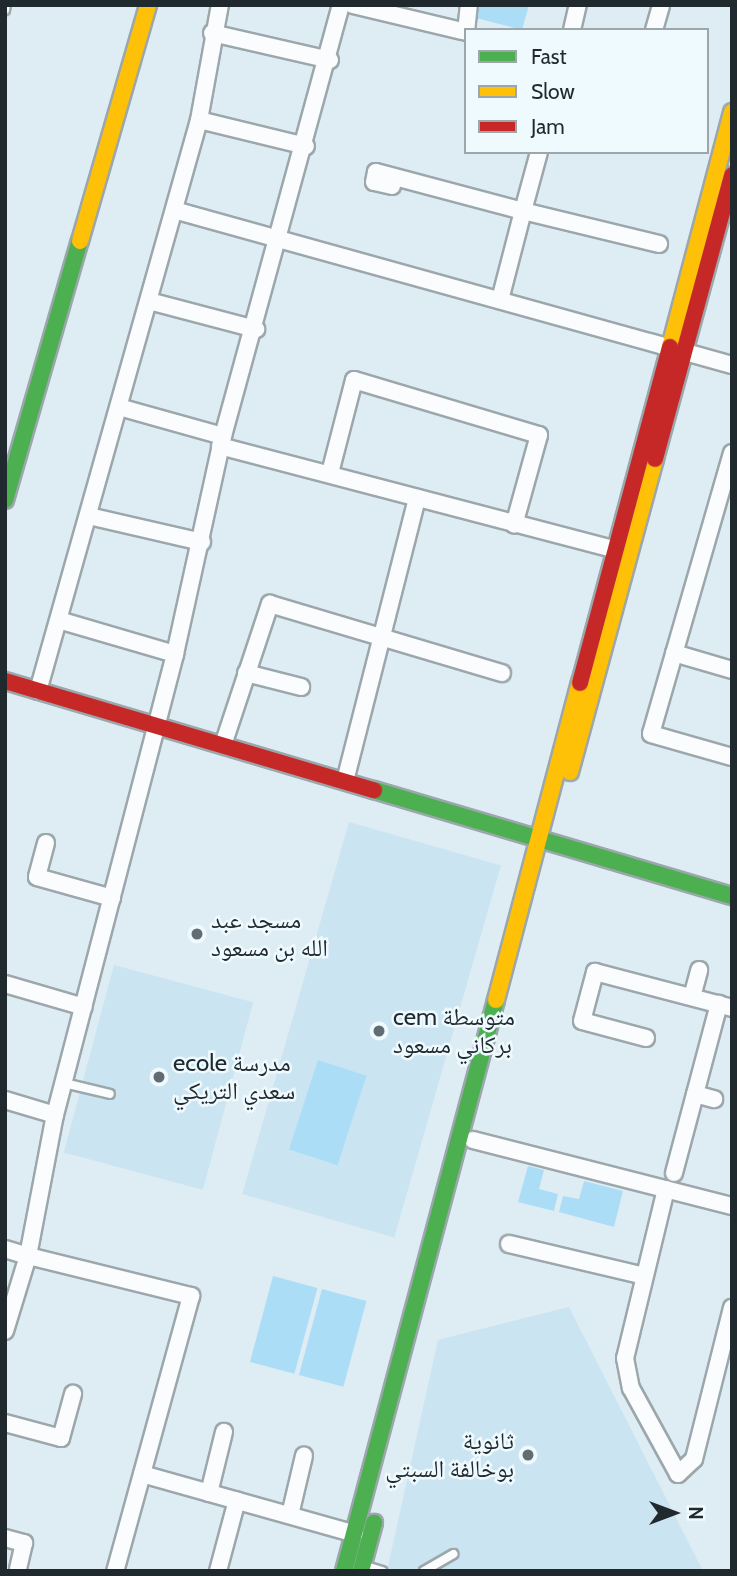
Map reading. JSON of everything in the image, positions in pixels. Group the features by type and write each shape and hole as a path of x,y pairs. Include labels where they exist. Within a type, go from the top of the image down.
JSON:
{"main road":[{"path":"5,500 148,5"},
{"path":"362,1568 473,1140 611,548 732,112"},
{"path":"344,1571 545,839 629,554 732,175"},
{"path":"5,681 732,896"}],"street":[{"path":"38,691 62,621 199,120 212,33 220,5"},
{"path":"5,1331 27,1256 55,1115 175,654 202,542 222,441 256,329 330,60 341,5"},
{"path":"353,5 464,32"},
{"path":"465,28 469,5"},
{"path":"572,28 578,5"},
{"path":"655,28 661,5"},
{"path":"212,33 330,60"},
{"path":"199,120 306,146"},
{"path":"500,300 538,154"},
{"path":"392,187 374,181 376,172 659,244"},
{"path":"174,210 684,349 732,365"},
{"path":"149,300 256,329"},
{"path":"330,473 354,380 539,435 514,525"},
{"path":"119,407 330,473 629,554"},
{"path":"731,460 651,734 732,757"},
{"path":"345,781 417,498"},
{"path":"89,516 202,542"},
{"path":"223,746 270,604 502,673"},
{"path":"62,621 175,654"},
{"path":"674,653 732,670"},
{"path":"246,673 302,687"},
{"path":"46,843 37,877 112,898"},
{"path":"692,997 699,970"},
{"path":"646,1038 582,1021 595,972 725,1006 695,1094 674,1173"},
{"path":"5,984 84,1007"},
{"path":"695,1094 714,1099"},
{"path":"5,1100 55,1115"},
{"path":"473,1140 732,1206"},
{"path":"666,1189 625,1359 631,1388 678,1474 694,1459 732,1308"},
{"path":"509,1244 644,1276"},
{"path":"5,1249 191,1296 115,1571"},
{"path":"5,1423 61,1438 73,1394"},
{"path":"209,1493 225,1432"},
{"path":"290,1516 304,1456"},
{"path":"142,1474 355,1534"},
{"path":"218,1571 237,1500"},
{"path":"5,1538 24,1544 18,1569"}],"lane":[{"path":"64,1083 110,1094"},
{"path":"424,1571 453,1554"},
{"path":"362,1568 383,1571"}],"shaded area":[{"path":"479,5 529,5 523,28 476,18"},
{"name":"cem متوسطة بركاني مسعود","path":"349,822 501,866 394,1238 242,1194"},
{"name":"ecole مدرسة سعدي التريكي","path":"114,965 253,1002 203,1190 64,1152"},
{"path":"318,1060 367,1076 337,1165 289,1149"},
{"path":"528,1166 544,1170 539,1189 558,1194 554,1211 518,1202"},
{"path":"584,1181 623,1191 614,1227 559,1212 563,1196 579,1199"},
{"path":"273,1276 317,1288 294,1374 250,1362"},
{"path":"322,1289 366,1301 343,1387 299,1375"},
{"name":"ثانوية بوخالفة السبتي","path":"569,1307 703,1571 387,1571 438,1340"}],"traffic: fast":[{"path":"5,500 80,241"},
{"path":"374,790 732,896"},
{"path":"344,1571 496,1000"},
{"path":"361,1571 374,1523"}],"traffic: slow":[{"path":"80,241 148,5"},
{"path":"670,347 732,112"},
{"path":"570,772 655,459"},
{"path":"496,1000 580,683"}],"traffic: jam":[{"path":"655,459 732,175"},
{"path":"580,683 670,347"},
{"path":"5,681 374,790"}],"place":[{"name":"مسجد عبد الله بن مسعود","path":"197,934"},
{"name":"cem متوسطة بركاني مسعود","path":"379,1031"},
{"name":"ecole مدرسة سعدي التريكي","path":"159,1077"},
{"name":"ثانوية بوخالفة السبتي","path":"528,1455"}]}
